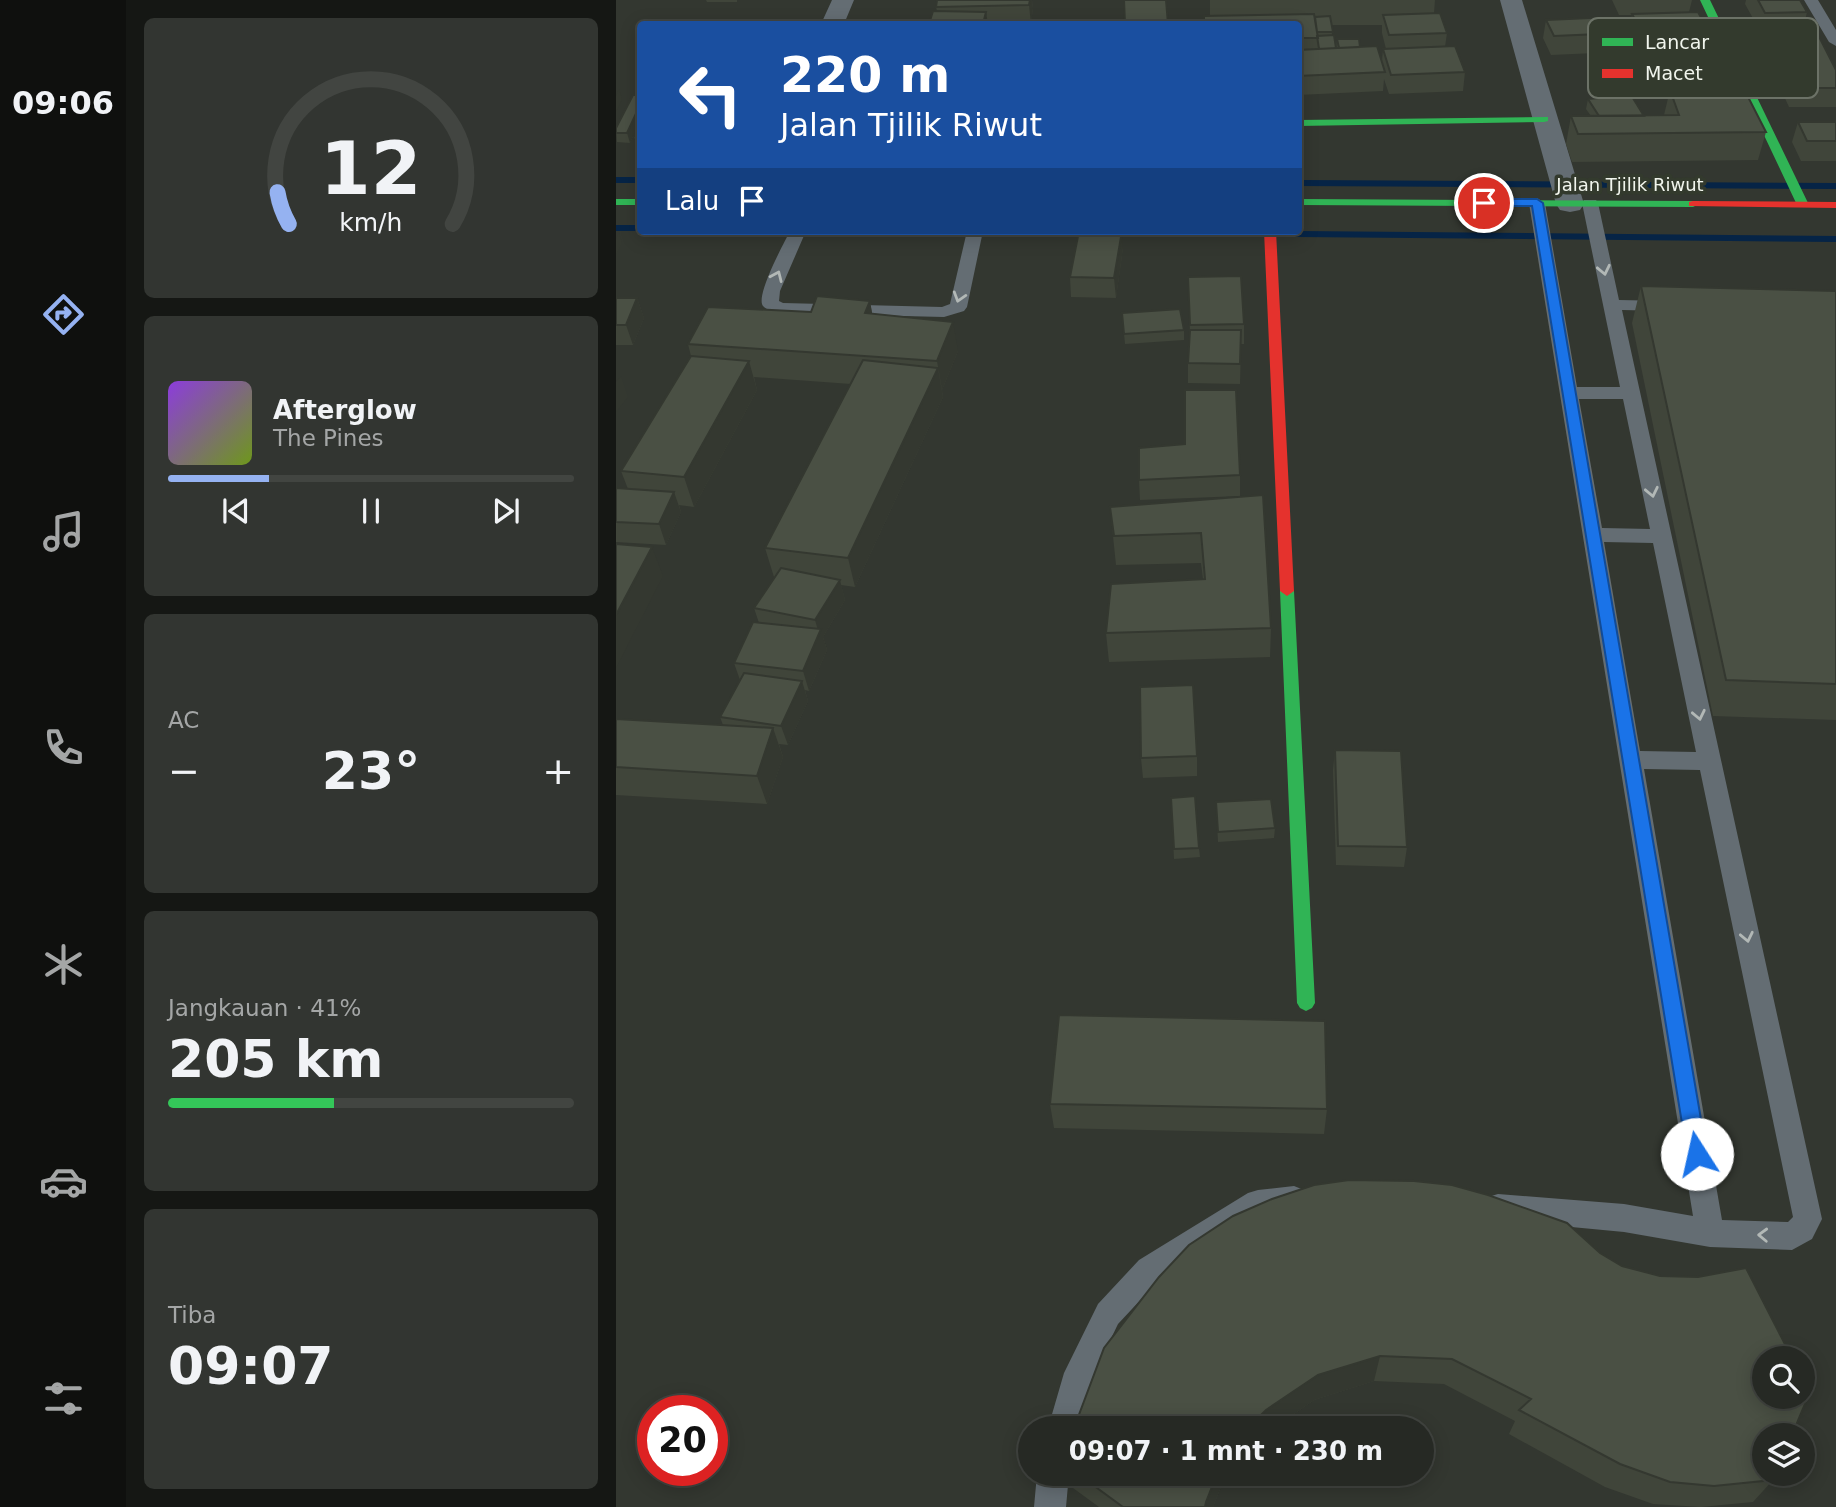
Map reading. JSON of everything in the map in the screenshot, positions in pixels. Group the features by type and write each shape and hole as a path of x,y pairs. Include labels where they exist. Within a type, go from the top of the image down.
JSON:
{"main road":[{"path":"1705,0 1714,18"},
{"path":"1751,98 1802,205"},
{"path":"1302,123 1544,119"},
{"path":"616,202 637,202"},
{"name":"Jalan Tjilik Riwut","path":"1302,202 1836,205"},
{"path":"1270,235 1306,1003"}],"street":[{"path":"834,21 843,0"},
{"path":"1511,0 1544,119 1580,204"}],"lane":[{"path":"1811,0 1834,35"},
{"path":"1537,203 1710,1233"},
{"path":"1470,1203 1624,1218 1710,1233 1792,1236 1802,1229 1808,1219 1611,305 1580,204"},
{"path":"796,235 771,291 770,303 779,308 944,312 958,307 974,235"},
{"path":"1611,305 1692,306"},
{"path":"1569,393 1630,393"},
{"path":"1593,535 1661,536"},
{"path":"1630,760 1709,761"},
{"path":"1067,1416 1079,1373 1108,1314 1149,1270 1258,1203 1325,1195"},
{"path":"1050,1507 1052,1486"}],"building":[{"path":"937,0 1030,0 1029,5 936,7"},
{"path":"1124,0 1166,0 1168,21 1125,21"},
{"path":"1758,0 1800,0 1807,12 1765,13"},
{"path":"933,11 986,12 984,21 930,21"},
{"path":"1698,12 1701,18 1634,18 1632,14"},
{"path":"1440,13 1447,33 1389,35 1383,15"},
{"path":"1314,14 1318,38 1302,38 1302,21 1204,21 1204,16"},
{"path":"1330,16 1333,32 1317,32 1315,17"},
{"path":"1588,18 1588,34 1554,36 1546,20"},
{"path":"1334,35 1336,48 1319,49 1317,36"},
{"path":"1818,35 1836,70 1836,88 1818,88"},
{"path":"1337,39 1359,39 1360,47 1339,48"},
{"path":"1377,46 1385,72 1302,76 1302,50"},
{"path":"1455,46 1465,72 1391,75 1383,49"},
{"path":"633,95 637,95 637,111 627,133 616,133"},
{"path":"1633,98 1644,116 1599,116 1588,99"},
{"path":"1673,98 1749,98 1766,132 1578,134 1571,116 1679,115"},
{"path":"1798,122 1836,122 1836,141 1807,141"},
{"path":"1078,235 1121,235 1114,278 1070,277"},
{"path":"1241,276 1244,324 1190,325 1188,277"},
{"path":"1641,286 1836,291 1836,684 1726,680"},
{"path":"817,296 870,301 865,313 953,322 937,361 688,344 708,307 811,312"},
{"path":"616,298 637,298 626,325 616,325"},
{"path":"1180,309 1184,330 1124,334 1122,313"},
{"path":"1190,330 1241,330 1240,364 1188,363"},
{"path":"691,356 749,361 684,477 621,471"},
{"path":"863,360 938,368 848,558 765,548"},
{"path":"1185,390 1236,390 1240,475 1139,480 1139,448 1185,444"},
{"path":"616,488 674,492 659,524 616,522"},
{"path":"1263,495 1271,628 1106,633 1111,584 1205,579 1201,533 1114,536 1110,507"},
{"path":"616,544 652,547 616,615"},
{"path":"781,568 840,580 815,620 754,608"},
{"path":"753,622 821,629 803,671 734,663"},
{"path":"744,673 802,681 781,726 720,717"},
{"path":"1193,685 1197,756 1141,758 1140,687"},
{"path":"616,719 773,728 757,776 616,767"},
{"path":"1335,750 1401,751 1407,847 1338,846"},
{"path":"1195,796 1199,848 1174,849 1171,798"},
{"path":"1271,799 1275,828 1218,832 1216,802"},
{"path":"1059,1015 1325,1021 1327,1109 1050,1104"},
{"path":"1349,1180 1414,1181 1452,1185 1567,1223 1600,1253 1622,1266 1660,1276 1698,1277 1746,1268 1786,1346 1752,1346 1752,1409 1803,1409 1797,1423 1752,1423 1752,1482 1714,1486 1670,1482 1620,1464 1519,1410 1531,1399 1452,1359 1380,1356 1318,1375 1260,1416 1078,1416 1104,1348 1159,1277 1189,1245 1233,1216 1314,1185"},
{"path":"1094,1486 1212,1486 1205,1507 1123,1507"}],"waterway":[{"path":"616,180 637,180"},
{"path":"1302,183 1836,186"},
{"path":"616,228 637,228"},
{"path":"1302,234 1836,239"}],"traffic: fast":[{"path":"1705,0 1714,18"},
{"path":"1752,98 1803,205"},
{"path":"1302,123 1544,119"},
{"path":"616,202 637,202"},
{"path":"1302,202 1693,204"},
{"path":"1287,591 1306,1003"}],"traffic: jam":[{"path":"1693,204 1836,205"},
{"path":"1270,235 1287,591"}],"route":[{"path":"1484,203 1537,203 1697,1154"}]}
